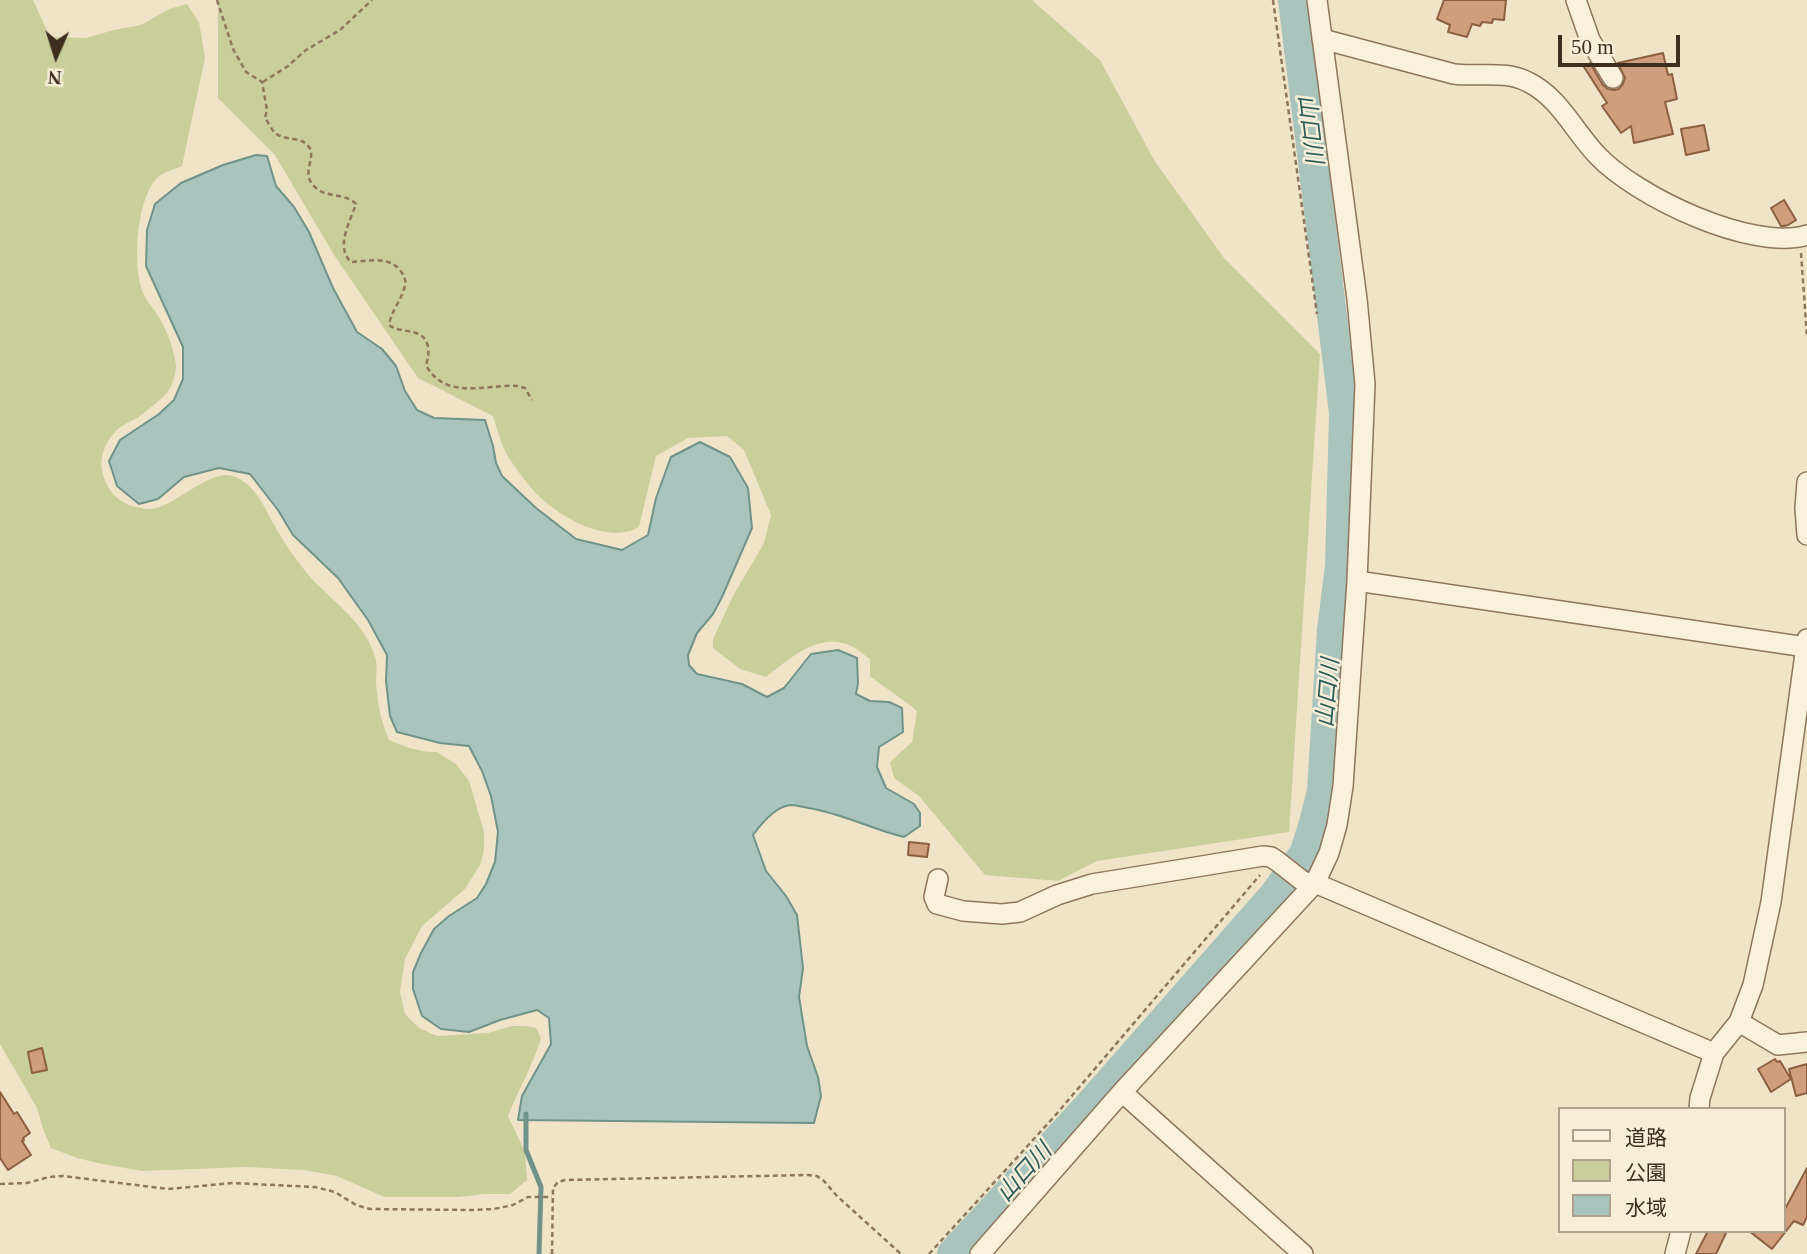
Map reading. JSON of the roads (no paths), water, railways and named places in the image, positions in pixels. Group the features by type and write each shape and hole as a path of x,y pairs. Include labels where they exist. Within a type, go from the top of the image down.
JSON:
{"street":[{"path":"981,1253 1309,883 1329,853 1337,825 1343,786 1357,581 1365,384 1357,299 1317,0"},
{"path":"1576,0 1590,40 1613,78"},
{"path":"1322,39 1454,74 1515,76 1544,92 1598,156 1615,172 1640,188 1710,223 1772,238 1803,237"},
{"path":"1807,482 1807,536"},
{"path":"1357,581 1806,643 1771,902 1753,985 1739,1022 1714,1053 1699,1107"},
{"path":"938,879 934,897 937,904 964,911 1002,914 1020,912 1057,895 1091,884 1263,856 1274,859 1309,883 1714,1053"},
{"path":"1739,1022 1779,1045 1807,1042"},
{"path":"1122,1092 1303,1254"},
{"path":"1675,1254 1680,1233"}],"water":[{"path":"256,155 267,156 276,186 294,207 309,232 333,288 357,332 382,349 396,366 405,391 417,410 434,418 485,420 502,476 536,508 576,539 622,550 648,535 656,498 671,457 700,442 730,457 748,488 752,528 722,597 713,614 697,633 688,655 689,665 697,674 742,684 767,697 784,688 811,654 838,650 857,658 856,694 870,701 889,702 902,708 903,732 879,747 877,767 886,788 914,804 920,813 920,826 904,837 820,810 791,805 774,812 753,835 766,871 797,915 803,968 799,997 807,1046 818,1077 821,1096 814,1123 518,1120 522,1096 551,1044 549,1018 537,1010 469,1032 441,1029 422,1016 413,989 413,972 421,953 434,929 477,898 495,862 498,832 491,796 469,746 440,743 397,732 390,716 386,681 387,655 368,620 338,578 293,535 278,510 250,474 219,468 184,477 158,499 139,504 117,486 109,461 120,440 159,414 174,400 183,379 183,347 146,266 147,230 155,204 181,183 223,165"}],"waterway":[{"name":"山口川","path":"952,1254 1091,1103 1273,896 1304,854 1314,823 1322,791 1332,630 1340,566 1344,413 1293,0"},
{"path":"526,1114 526,1150 541,1187 539,1254"}]}
